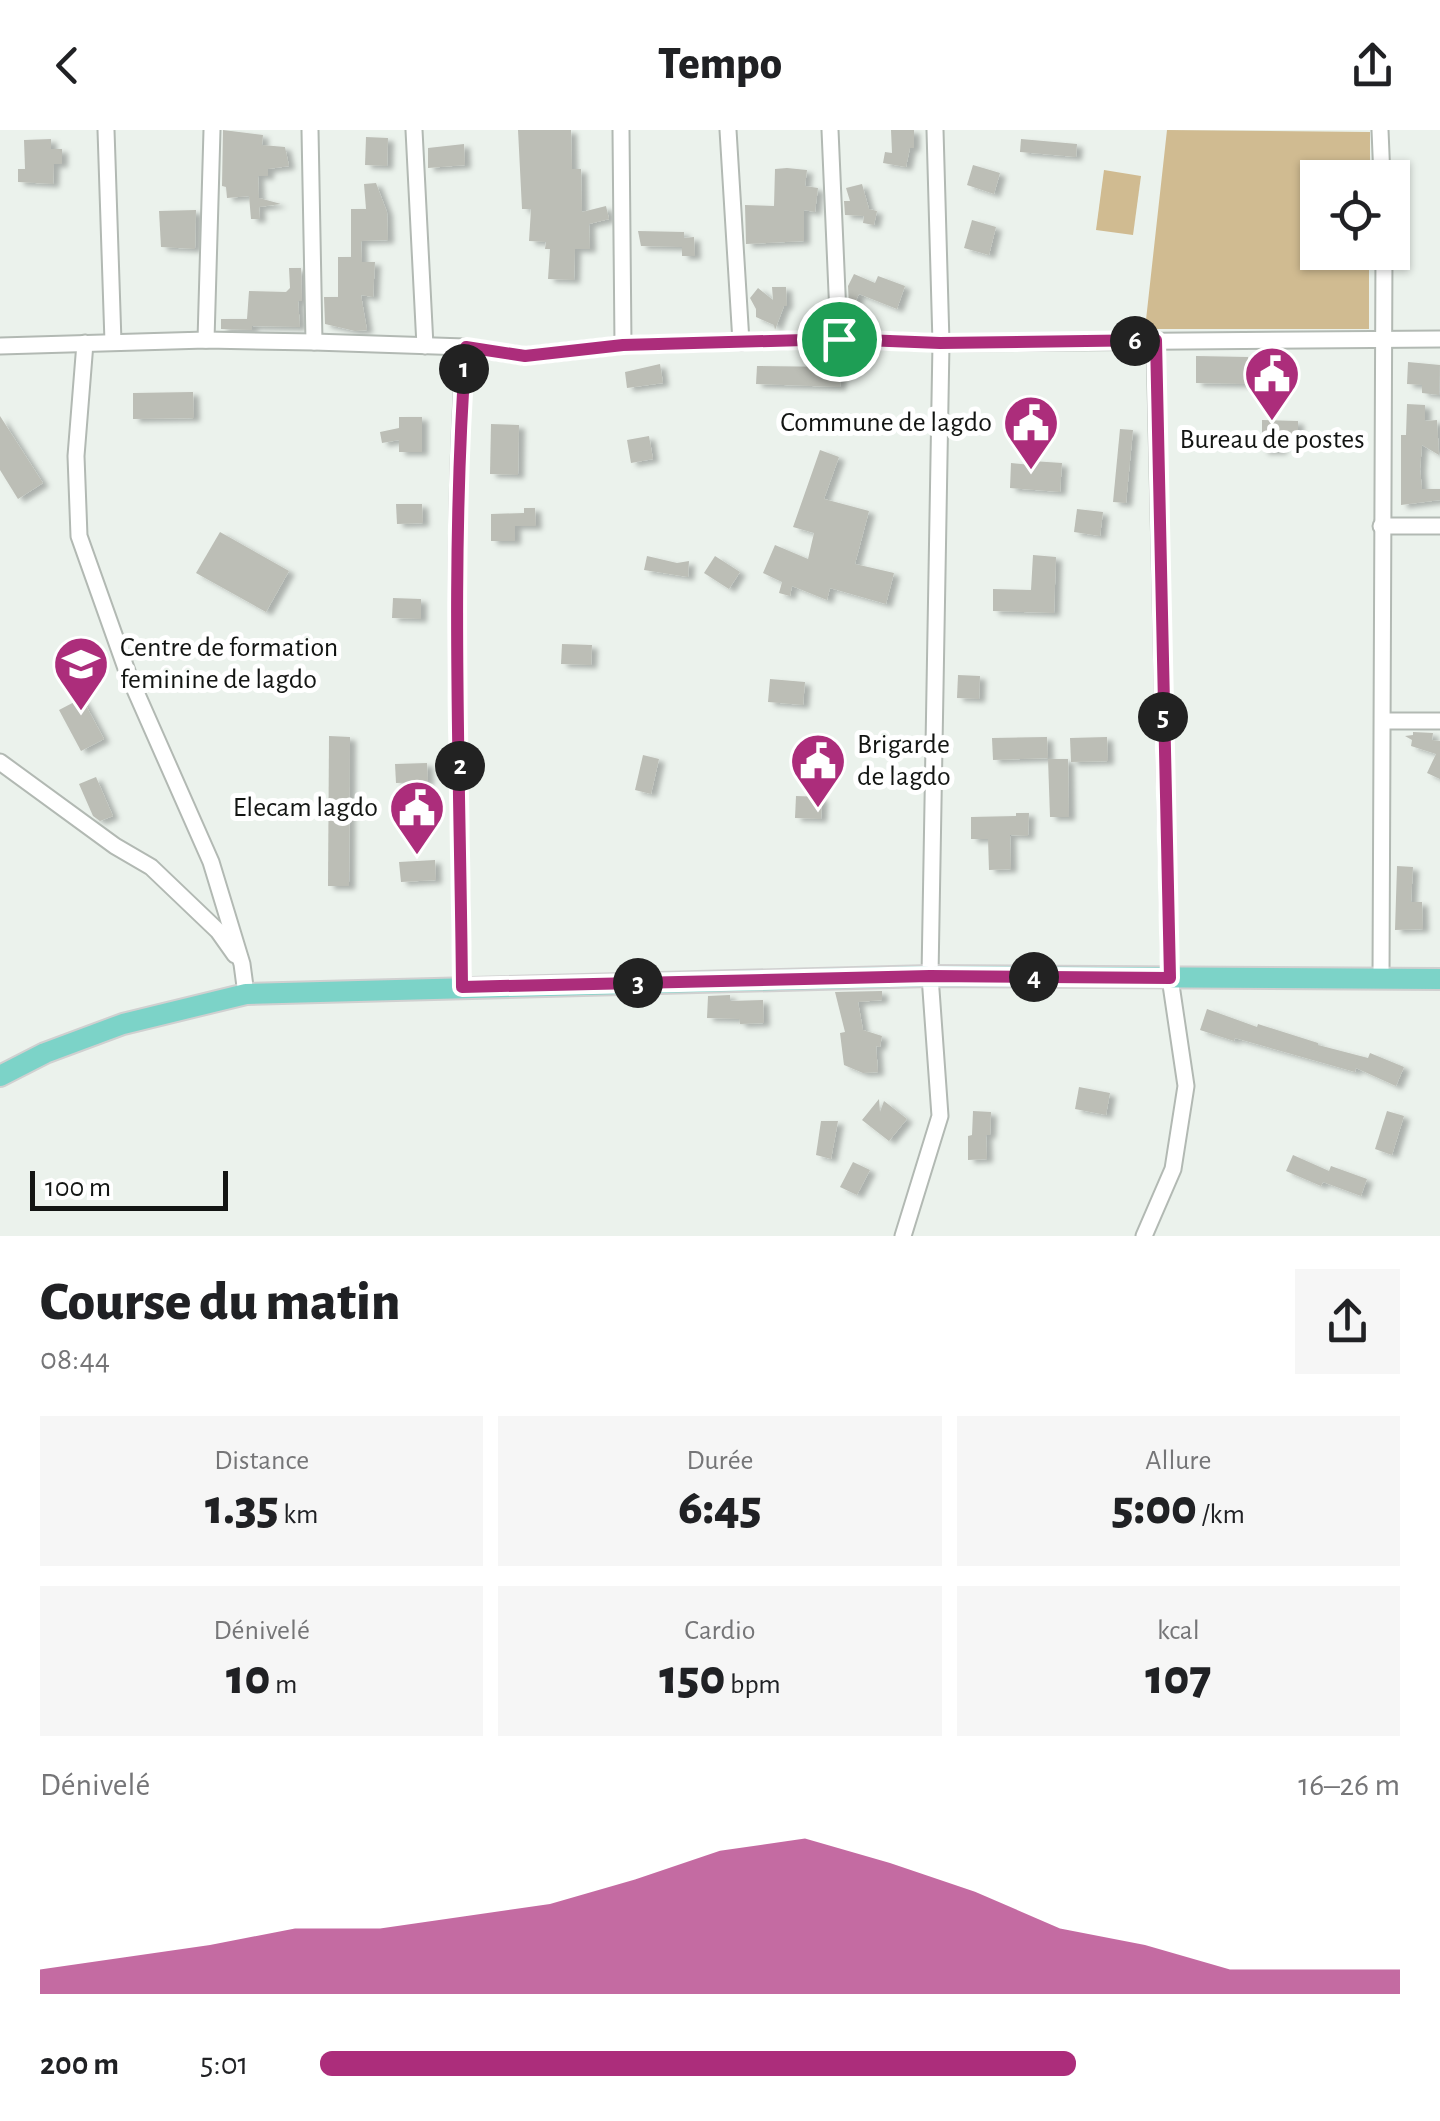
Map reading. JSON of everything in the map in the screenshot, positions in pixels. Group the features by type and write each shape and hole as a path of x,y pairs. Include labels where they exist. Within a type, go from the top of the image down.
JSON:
{"main road":[{"path":"0,1076 45,1053 123,1024 246,994 930,976 1440,979"}],"street":[{"path":"106,130 113,342"},
{"path":"206,340 212,130"},
{"path":"310,130 314,342"},
{"path":"414,130 425,346"},
{"path":"621,130 623,345"},
{"path":"728,130 741,342"},
{"path":"830,130 839,339"},
{"path":"903,1236 940,1116 930,976 940,343 934,130"},
{"path":"1380,130 1381,160"},
{"path":"1380,980 1384,270"},
{"path":"0,346 206,340 314,342 466,347 525,356 623,345 839,339 940,343 1440,339"},
{"path":"1144,1236 1173,1169 1186,1086 1170,978 1156,340"},
{"path":"85,343 76,456 79,536 128,674 211,862 242,964 246,994"},
{"path":"462,987 459,574 460,427 466,347"},
{"path":"1381,526 1440,526"},
{"path":"1383,721 1440,722"},
{"path":"0,762 162,876 218,931 242,964"}],"shaded area":[{"path":"1167,130 1370,132 1370,160 1300,160 1300,270 1369,270 1369,329 1145,329"},
{"path":"1104,170 1141,176 1133,235 1096,230"}],"building":[{"path":"223,130 263,135 262,145 285,147 289,166 268,169 268,176 258,176 259,198 281,204 259,207 260,219 251,219 249,196 227,198 226,187 222,186"},
{"path":"518,130 571,130 572,169 581,169 582,212 606,206 609,219 589,224 590,249 575,249 574,280 548,279 550,249 545,249 546,242 529,241 531,209 522,209"},
{"path":"891,130 914,130 914,148 910,148 906,167 883,163 885,152 892,153"},
{"path":"366,137 388,138 387,166 365,165"},
{"path":"51,139 51,149 62,149 62,164 54,164 53,184 18,182 18,169 25,169 24,140"},
{"path":"1021,139 1077,144 1076,157 1020,152"},
{"path":"464,144 465,165 428,168 428,148"},
{"path":"973,165 1000,173 994,194 967,185"},
{"path":"775,169 807,170 805,186 818,188 815,212 804,210 804,241 746,244 745,205 774,206"},
{"path":"376,183 387,212 388,240 361,241 362,262 375,262 373,297 361,295 367,330 325,324 324,297 338,297 338,257 351,257 351,209 366,209 364,184"},
{"path":"862,184 869,209 877,211 874,225 863,223 864,216 845,215 844,201 850,201 846,188"},
{"path":"196,210 195,249 161,247 159,211"},
{"path":"972,220 996,227 989,255 964,248"},
{"path":"638,231 684,232 684,238 694,237 695,256 682,256 682,247 641,246"},
{"path":"289,268 301,268 300,327 221,329 221,319 247,319 249,291 286,292 290,288"},
{"path":"854,274 875,283 878,276 905,286 897,309 859,294 853,307 849,305 848,286"},
{"path":"772,287 786,287 787,306 775,330 774,325 756,317 750,298 758,288 773,300"},
{"path":"1196,356 1248,357 1248,384 1196,383"},
{"path":"1408,362 1440,365 1439,395 1422,393 1422,385 1407,384"},
{"path":"660,364 663,383 627,388 625,372"},
{"path":"757,366 841,367 840,387 756,384"},
{"path":"193,392 194,418 133,419 133,393"},
{"path":"1407,404 1425,405 1425,421 1437,420 1439,455 1422,445 1420,469 1422,489 1440,489 1440,500 1401,505 1401,435 1406,435"},
{"path":"0,416 43,483 18,499 0,470"},
{"path":"399,417 422,417 422,452 399,452 399,440 382,443 380,432 399,428"},
{"path":"1262,420 1298,421 1298,441 1282,440 1281,451 1262,451"},
{"path":"491,424 519,425 518,475 490,474"},
{"path":"1120,429 1133,430 1126,503 1113,502"},
{"path":"649,436 653,459 631,463 627,440"},
{"path":"820,450 839,457 824,499 869,511 855,564 894,573 886,604 830,588 827,600 792,586 790,596 779,593 782,582 763,573 775,545 808,559 814,533 793,527"},
{"path":"1032,461 1062,463 1060,492 1010,488 1011,463 1031,465"},
{"path":"396,504 422,504 423,523 397,524"},
{"path":"524,508 535,508 536,526 515,526 515,541 491,541 491,514 524,513"},
{"path":"1077,509 1103,512 1100,536 1074,532"},
{"path":"220,532 289,571 266,612 196,573"},
{"path":"1033,555 1056,557 1054,613 993,611 993,589 1031,590"},
{"path":"647,556 677,563 689,561 688,577 644,570"},
{"path":"715,556 740,572 729,589 704,573"},
{"path":"393,598 421,599 421,619 392,618"},
{"path":"562,644 592,645 591,665 561,664"},
{"path":"958,675 980,676 979,699 957,698"},
{"path":"770,679 805,682 803,705 768,702"},
{"path":"82,698 104,739 81,751 59,710"},
{"path":"1413,732 1433,733 1432,740 1440,741 1440,779 1427,773 1436,754 1411,746 1412,740 1405,736"},
{"path":"329,736 350,737 349,886 328,886"},
{"path":"1047,737 1048,758 993,760 992,738"},
{"path":"1107,737 1108,761 1071,762 1070,738"},
{"path":"643,755 659,759 651,794 635,790"},
{"path":"1048,759 1068,759 1069,817 1050,817"},
{"path":"427,763 428,782 396,783 395,764"},
{"path":"96,777 113,816 100,821 93,816 79,784"},
{"path":"796,796 822,797 821,819 795,818"},
{"path":"1029,813 1028,836 1010,835 1011,869 989,870 988,839 971,839 971,817"},
{"path":"435,860 436,880 401,882 399,862"},
{"path":"1397,866 1413,867 1411,902 1422,902 1423,929 1395,930"},
{"path":"882,991 882,1000 858,1002 863,1030 882,1036 880,1047 876,1046 878,1072 863,1073 844,1065 840,1033 845,1032 835,992"},
{"path":"730,995 730,1001 763,1000 764,1023 740,1024 739,1019 707,1018 708,996"},
{"path":"1207,1009 1318,1045 1368,1058 1370,1053 1404,1067 1396,1086 1356,1068 1355,1072 1235,1038 1234,1041 1200,1030"},
{"path":"1079,1087 1110,1093 1106,1115 1075,1109"},
{"path":"879,1099 880,1112 884,1101 907,1119 889,1141 862,1120"},
{"path":"973,1111 991,1112 990,1135 986,1135 987,1159 968,1160"},
{"path":"1387,1111 1404,1116 1392,1155 1375,1149"},
{"path":"821,1121 838,1121 831,1159 816,1155"},
{"path":"1293,1155 1329,1171 1331,1166 1367,1179 1361,1196 1323,1182 1321,1186 1286,1171"},
{"path":"853,1162 870,1170 857,1195 840,1187"}],"place":[{"name":"Bureau de postes","path":"1272,423"},
{"name":"Commune de lagdo","path":"1031,472"},
{"name":"Centre de formation feminine de lagdo","path":"81,713"},
{"name":"Brigarde de lagdo","path":"818,810"},
{"name":"Elecam lagdo","path":"417,857"}],"route":[{"path":"839,339 940,343 1156,340 1170,978 930,976 462,987 458,630 460,427 466,347 525,356 623,345 839,339"}]}
